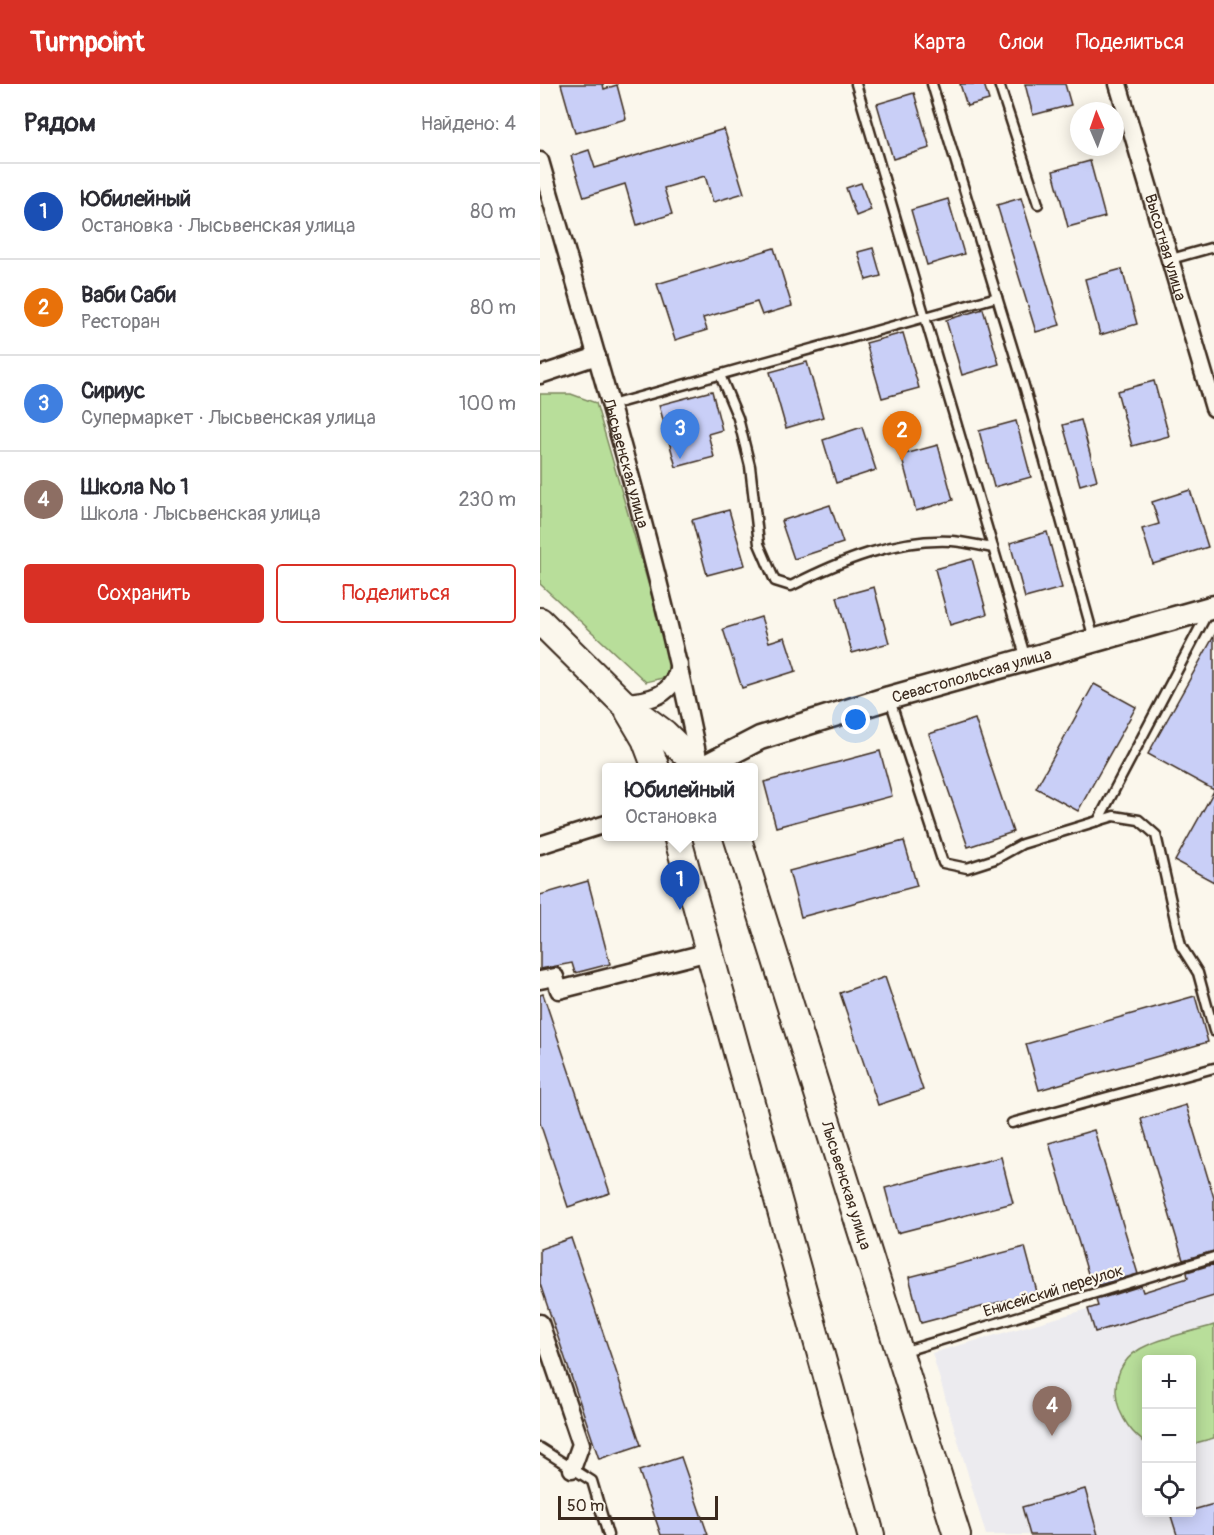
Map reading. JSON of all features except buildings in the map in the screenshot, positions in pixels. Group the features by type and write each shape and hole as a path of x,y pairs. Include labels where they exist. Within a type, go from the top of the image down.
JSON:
{"main road":[{"path":"540,621 622,702 664,733 696,763"},
{"path":"622,702 645,739 654,763"},
{"path":"677,841 871,1535"},
{"name":"Лысьвенская улица","path":"737,841 902,1352 957,1535"}],"street":[{"name":"Высотная улица","path":"1118,84 1214,408"},
{"name":"Лысьвенская улица","path":"540,161 649,537 679,660 700,763"},
{"path":"540,375 597,356"},
{"name":"Севастопольская улица","path":"711,763 760,738 889,698 1212,608"},
{"path":"622,702 655,697 668,689 676,678 679,660"},
{"path":"540,845 602,825"},
{"path":"540,980 555,977 559,990 709,952"},
{"path":"540,1323 580,1444 572,1469"}],"lane":[{"path":"856,84 1026,659"},
{"path":"932,84 997,297 1094,640"},
{"path":"999,84 1038,204"},
{"path":"1171,259 1214,247"},
{"path":"611,405 997,297"},
{"path":"720,375 738,418 750,466 759,544 775,581 791,586 829,567 877,551 920,542 953,542 993,548"},
{"path":"1098,821 1212,608"},
{"path":"889,698 943,862 967,868 995,859 1022,844 1114,816 1139,820 1156,836 1181,946 1197,973 1214,1031"},
{"path":"1012,1123 1214,1068"},
{"name":"Енисейский переулок","path":"902,1352 1214,1257"},
{"path":"540,1448 592,1481 608,1535"}],"shaded area":[{"path":"1214,1296 1214,1535 986,1535 932,1353 1088,1309 1095,1332"}],"green space":[{"path":"540,394 571,394 596,403 670,659 667,677 646,682 540,584"},
{"path":"1214,1325 1214,1438 1196,1443 1196,1355 1142,1355 1142,1440 1124,1419 1118,1405 1116,1391 1123,1365 1133,1354 1148,1345"}],"place":[{"name":"Сириус","path":"680,459"},
{"name":"Ваби Саби","path":"902,461"},
{"name":"Юбилейный","path":"680,910"},
{"name":"Школа № 1","path":"1052,1436"}]}
